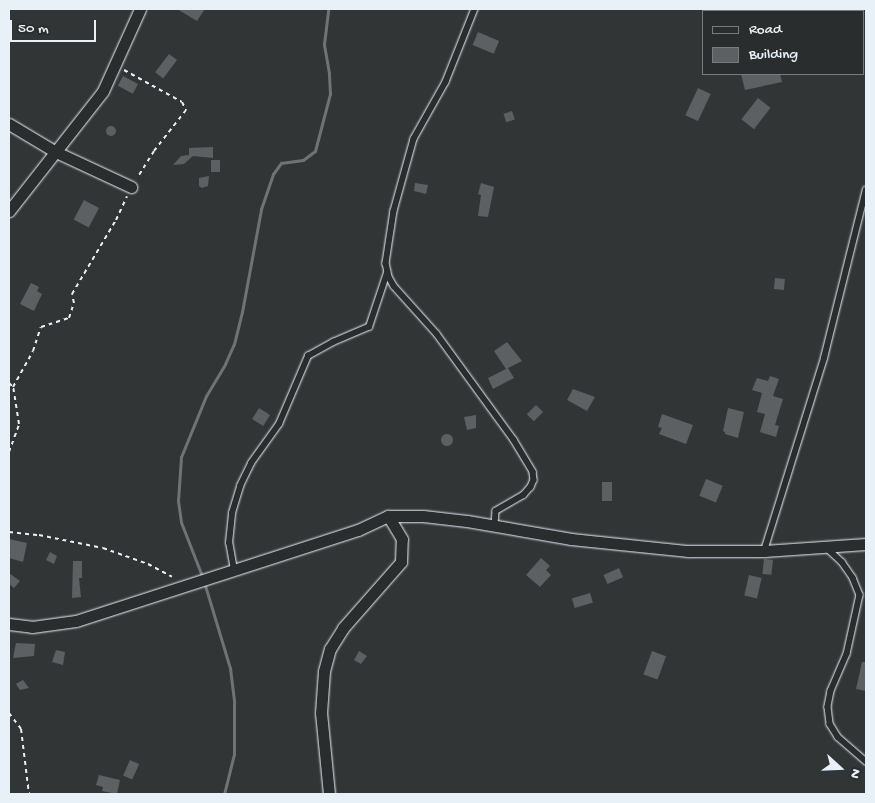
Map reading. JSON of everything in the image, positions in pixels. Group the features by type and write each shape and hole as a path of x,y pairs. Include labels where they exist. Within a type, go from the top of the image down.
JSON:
{"street":[{"path":"9,211 103,91 140,9"},
{"path":"9,124 56,152 132,187"},
{"path":"329,794 320,713 324,671 330,649 343,628 401,562 402,539 388,516"},
{"path":"9,624 32,627 76,621 358,530 388,516 423,516 495,525 571,539 688,551 764,551 866,544"}],"lane":[{"path":"475,9 446,82 414,139 394,211 386,263 394,286 437,334 514,440 533,472 534,480 524,495 496,511 495,525"},
{"path":"764,551 824,358 866,190"},
{"path":"229,571 232,512 240,486 251,463 280,424 308,356 333,342 369,326 388,271"},
{"path":"826,546 842,562 854,578 860,595 847,654 831,691 828,707 830,724 838,737 866,761"}],"path":[{"path":"13,387 33,351 41,327 69,318 74,303 72,294 116,220 132,187 154,151 186,110 182,102 115,65"},
{"path":"9,383 13,387 19,424 9,452"},
{"path":"9,532 39,535 103,548 148,564 174,578 183,586"},
{"path":"9,713 21,729 29,794"}],"building":[{"path":"177,9 205,9 197,21"},
{"path":"478,32 499,41 494,54 473,45"},
{"path":"169,54 177,60 163,78 155,72"},
{"path":"741,75 780,75 782,82 745,90"},
{"path":"123,76 138,84 133,94 118,86"},
{"path":"698,88 711,94 698,121 685,115"},
{"path":"758,98 771,108 754,129 741,119"},
{"path":"512,111 515,120 506,122 503,114"},
{"path":"109,126 113,126 116,131 115,135 109,136 106,133 106,129"},
{"path":"213,147 213,158 193,156 184,164 173,165 181,156 189,155 189,148"},
{"path":"211,160 220,160 220,172 211,172"},
{"path":"209,176 208,186 202,188 199,186 199,178"},
{"path":"415,183 428,185 426,194 414,191"},
{"path":"481,183 494,187 488,217 478,216 481,195 478,194"},
{"path":"84,200 99,208 89,227 74,219"},
{"path":"775,278 785,279 784,290 774,289"},
{"path":"31,283 39,287 37,291 42,294 34,311 20,304"},
{"path":"507,342 522,361 508,368 514,378 493,389 488,378 506,369 494,351"},
{"path":"770,376 779,379 773,396 783,399 775,425 779,426 776,437 760,432 765,414 757,412 762,393 752,390 757,378 768,381"},
{"path":"573,389 595,397 587,411 567,400"},
{"path":"536,405 543,412 534,421 527,414"},
{"path":"259,408 270,415 263,426 252,419"},
{"path":"728,408 744,412 738,438 725,434 723,431"},
{"path":"662,414 693,425 686,444 659,434 662,428 658,427"},
{"path":"476,415 476,428 467,430 464,417"},
{"path":"445,434 449,434 453,440 449,446 445,446 441,442 441,438"},
{"path":"706,479 723,486 716,502 699,496"},
{"path":"602,482 612,482 612,501 602,501"},
{"path":"9,539 27,543 23,562 9,558"},
{"path":"50,552 57,556 54,564 46,560"},
{"path":"541,558 550,566 546,570 551,575 540,587 526,575"},
{"path":"764,559 773,560 771,575 762,574"},
{"path":"73,561 82,561 82,578 79,578 81,597 72,598"},
{"path":"619,568 623,577 608,584 603,575"},
{"path":"9,573 20,581 14,588 9,584"},
{"path":"749,575 762,578 757,598 744,595"},
{"path":"590,593 593,603 575,608 572,599"},
{"path":"16,643 35,644 34,656 13,658"},
{"path":"56,650 65,652 63,665 52,662"},
{"path":"359,651 367,656 361,664 354,660"},
{"path":"652,651 666,656 658,680 643,674"},
{"path":"862,662 866,662 866,691 856,689"},
{"path":"23,680 29,688 20,690 16,684"},
{"path":"130,760 139,764 132,780 123,776"},
{"path":"99,775 120,780 117,794 102,791 103,787 96,785"}],"waterway":[{"path":"202,576 181,522 178,501 181,457 206,396 225,364 234,344 242,312 261,209 273,174 281,163 303,160 315,151 330,94 329,73 324,44 328,9"},
{"path":"204,582 230,668 234,703 234,754 224,794"}]}
